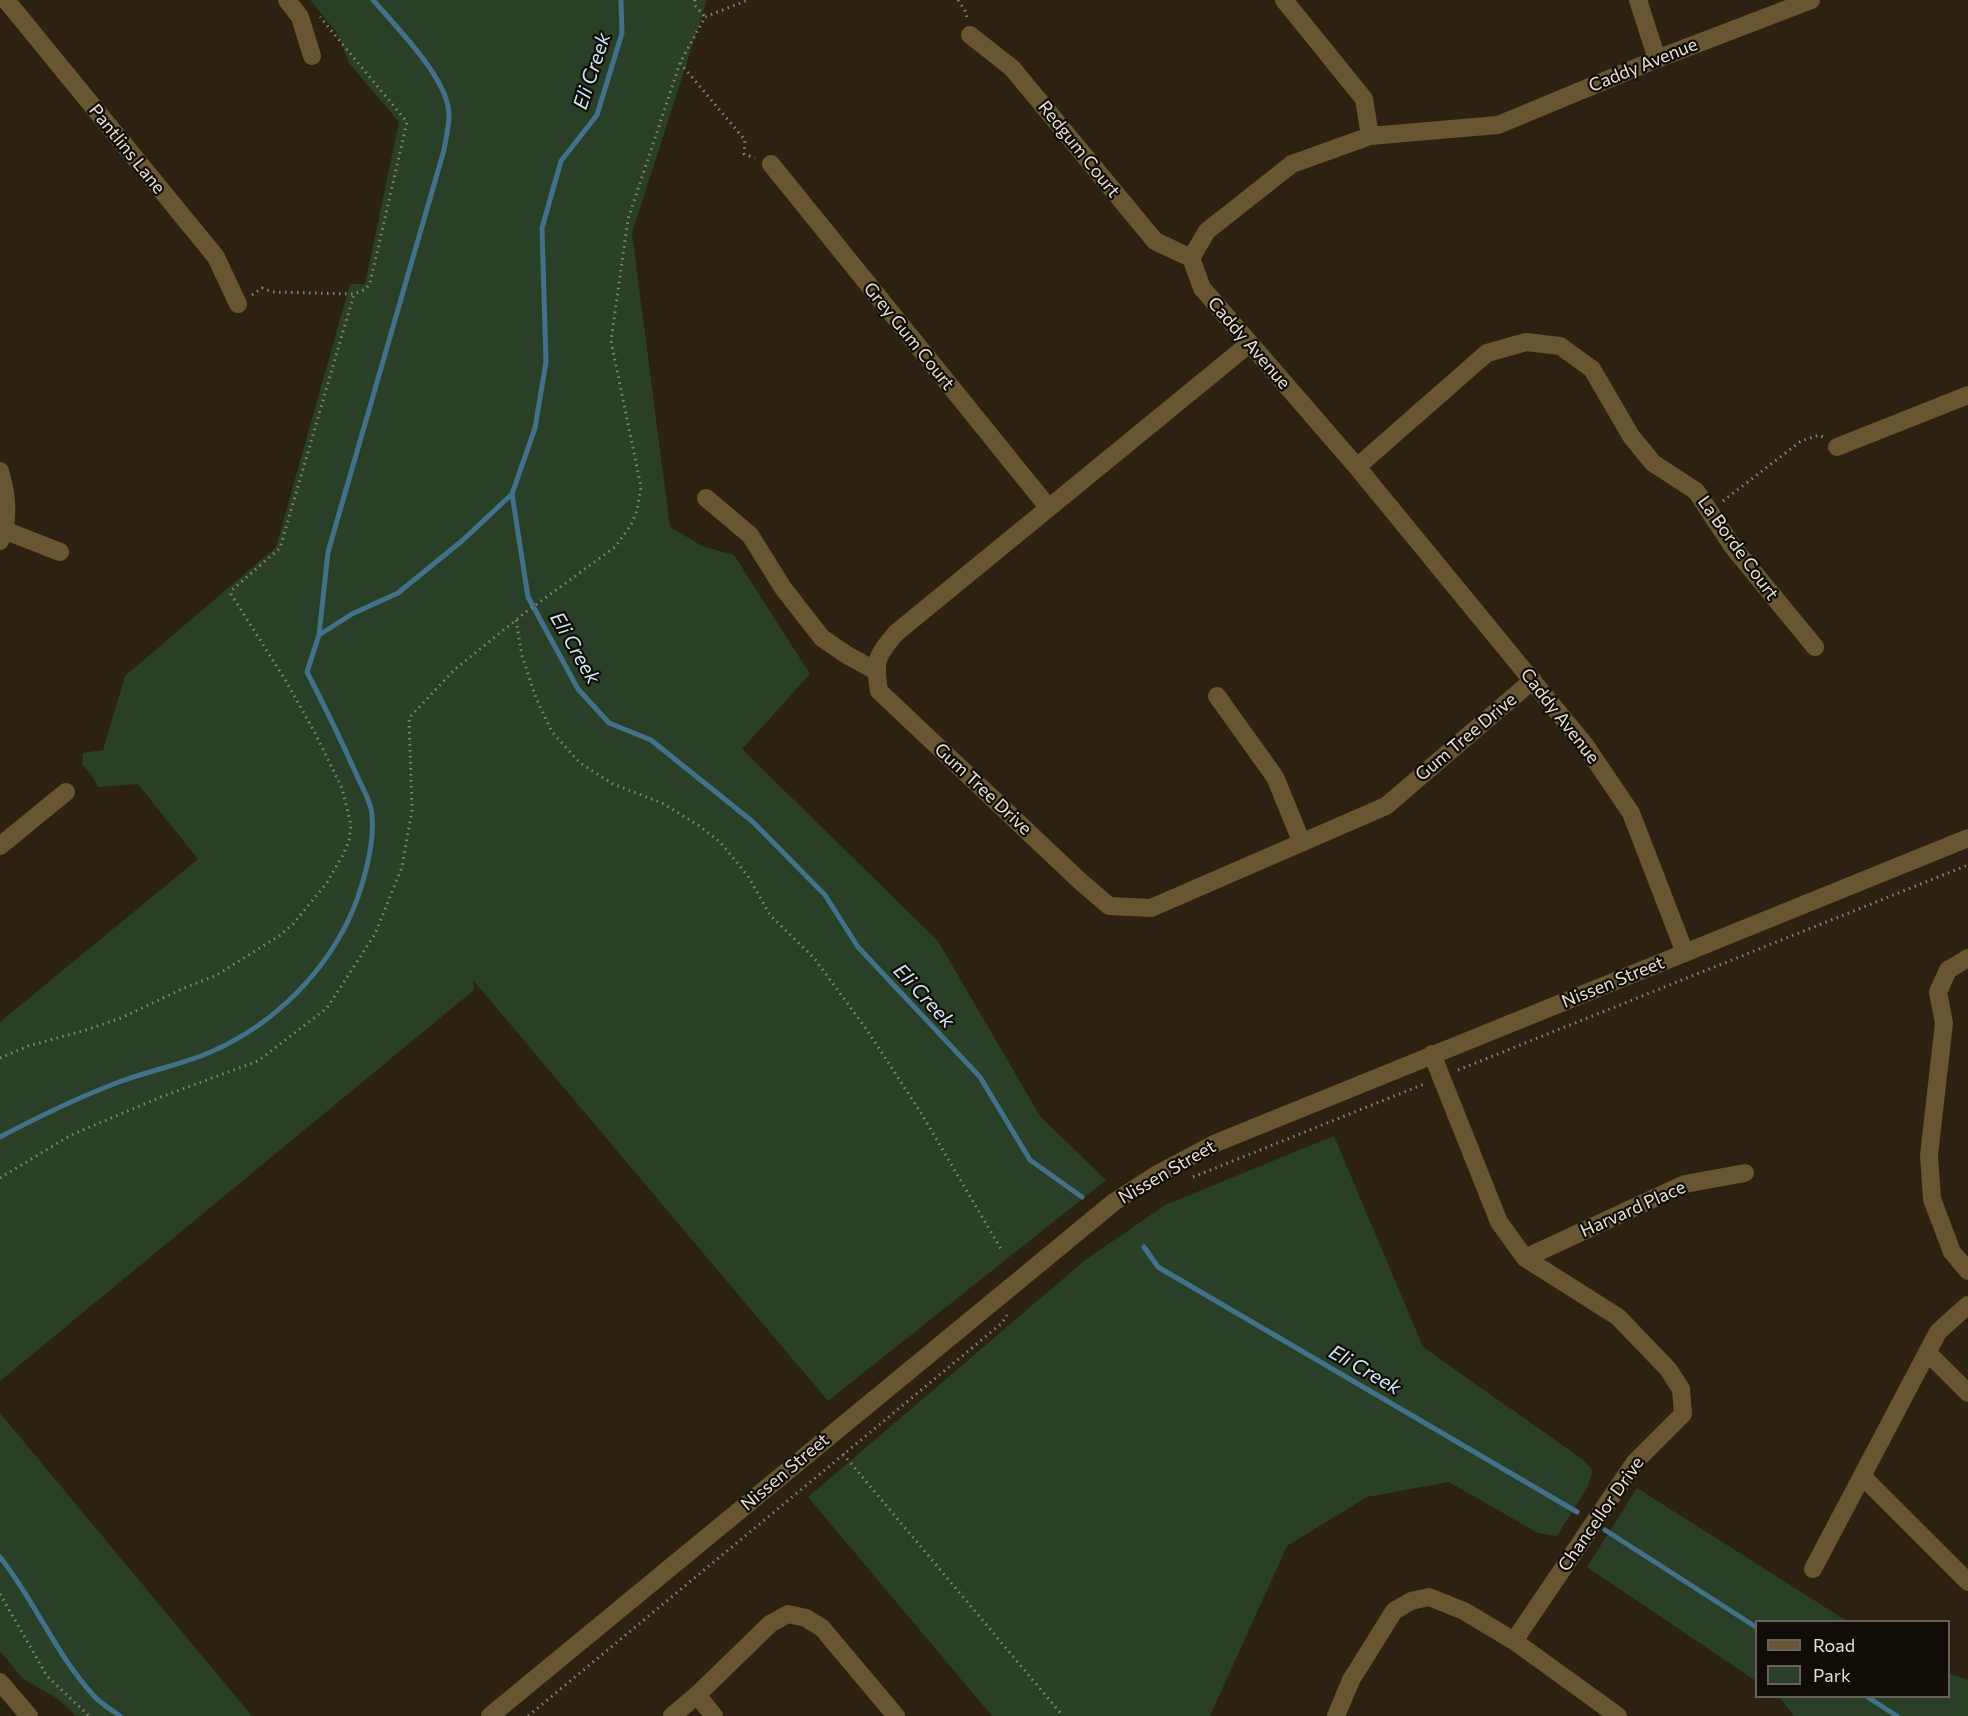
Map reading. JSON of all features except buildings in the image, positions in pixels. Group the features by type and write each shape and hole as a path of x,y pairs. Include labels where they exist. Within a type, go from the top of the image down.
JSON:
{"street":[{"name":"Pantlins Lane","path":"6,0 216,257 238,304"},
{"path":"286,0 300,17 312,56"},
{"path":"1284,0 1364,99 1370,136"},
{"path":"1638,0 1657,58"},
{"name":"Caddy Avenue","path":"1685,953 1631,813 1585,745 1357,467 1202,288 1191,258 1207,231 1292,164 1370,136 1498,125 1657,58 1811,0"},
{"name":"Redgum Court","path":"970,35 1012,68 1155,241 1191,258"},
{"name":"Grey Gum Court","path":"771,164 1048,507"},
{"name":"La Borde Court","path":"1357,467 1488,353 1526,342 1560,346 1592,369 1631,436 1653,463 1696,491 1733,547 1815,647"},
{"path":"706,498 750,535 783,588 822,638 876,671 879,654 896,633 1249,344"},
{"path":"1837,447 1968,395"},
{"path":"0,471 7,495 2,536 60,552"},
{"name":"Gum Tree Drive","path":"876,671 879,691 1109,906 1151,908 1386,806 1533,680"},
{"path":"1217,696 1275,777 1302,843"},
{"path":"0,846 66,792"},
{"name":"Nissen Street","path":"490,1716 1114,1202 1156,1175 1216,1143 1968,838"},
{"path":"1968,958 1948,970 1938,992 1944,1023 1929,1155 1932,1200 1953,1252 1968,1271"},
{"name":"Chancellor Drive","path":"1432,1054 1499,1222 1525,1258 1618,1317 1668,1369 1681,1389 1683,1414 1635,1462 1514,1641"},
{"name":"Harvard Place","path":"1525,1258 1685,1184 1745,1173"},
{"path":"1813,1569 1938,1332 1968,1305"},
{"path":"1928,1352 1968,1393"},
{"path":"1862,1476 1968,1581"},
{"path":"1336,1716 1351,1680 1394,1611 1411,1601 1429,1597 1464,1611 1514,1641 1618,1716"},
{"path":"672,1716 697,1695 770,1624 788,1614 806,1618 822,1628 896,1716"},
{"path":"0,1682 29,1716"},
{"path":"697,1695 714,1716"}],"path":[{"path":"695,0 694,4 705,17"},
{"path":"0,1178 70,1135 161,1097 258,1061 327,1008 375,934 402,867 412,810 409,718 454,670 526,612 615,547 631,525 637,510 641,486 611,341 628,219 680,63 705,17 748,0"},
{"path":"238,304 262,288 272,292 354,294 369,287 407,125 405,119 319,16"},
{"path":"680,63 745,140 744,154 771,164"},
{"path":"0,1058 28,1046 121,1018 215,975 279,936 294,924 326,884 343,855 349,841 351,825 342,788 286,681 231,594 232,590 280,548 354,294"},
{"path":"1710,511 1801,441 1819,435 1837,447"},
{"path":"516,620 522,656 536,698 552,732 580,763 613,784 662,803 698,825 720,842 748,876 770,915 814,958 867,1030 921,1113 1001,1249"},
{"path":"1183,1181 1968,865"},
{"path":"528,1716 1002,1323 1008,1313"},
{"path":"843,1454 1063,1716"},
{"path":"0,1593 47,1676 89,1716"}],"green space":[{"path":"310,0 707,0 632,233 670,527 702,546 734,555 810,674 742,749 938,941 1040,1116 1106,1180 828,1401 473,980 474,990 0,1381 0,1022 198,859 138,784 98,787 91,774 82,765 83,753 103,750 125,676 276,547 350,284 365,284 399,122 349,63 337,33"},
{"path":"1334,1136 1423,1347 1582,1459 1593,1470 1587,1488 1557,1536 1538,1533 1449,1482 1367,1497 1287,1546 1210,1716 992,1716 808,1497 1084,1261 1165,1205"},
{"path":"0,1413 252,1716 76,1716 58,1699 23,1679 0,1651"},
{"path":"1637,1488 1845,1620 1755,1620 1755,1680 1587,1567"},
{"path":"1950,1673 1968,1680 1968,1716 1794,1716 1780,1698 1950,1698"}],"waterway":[{"path":"319,635 328,552 444,150 449,114 446,100 431,69 373,0"},
{"name":"Eli Creek","path":"621,0 622,33 597,115 561,161 542,228 546,362 535,428 512,494 528,597 578,689 609,723 651,740 753,822 825,895 858,947 980,1077 1030,1160 1082,1197"},
{"path":"0,1137 104,1088 129,1078 191,1060 224,1046 247,1033 287,1002 321,964 336,943 358,898 369,856 372,811 307,672 319,635 352,614 398,593 463,540 512,494"},
{"name":"Eli Creek","path":"1144,1247 1158,1267 1577,1512"},
{"name":"Eli Creek","path":"1605,1530 1755,1626"},
{"path":"0,1557 80,1680 97,1699 120,1716"},
{"name":"Eli Creek","path":"1869,1698 1897,1716"}]}
